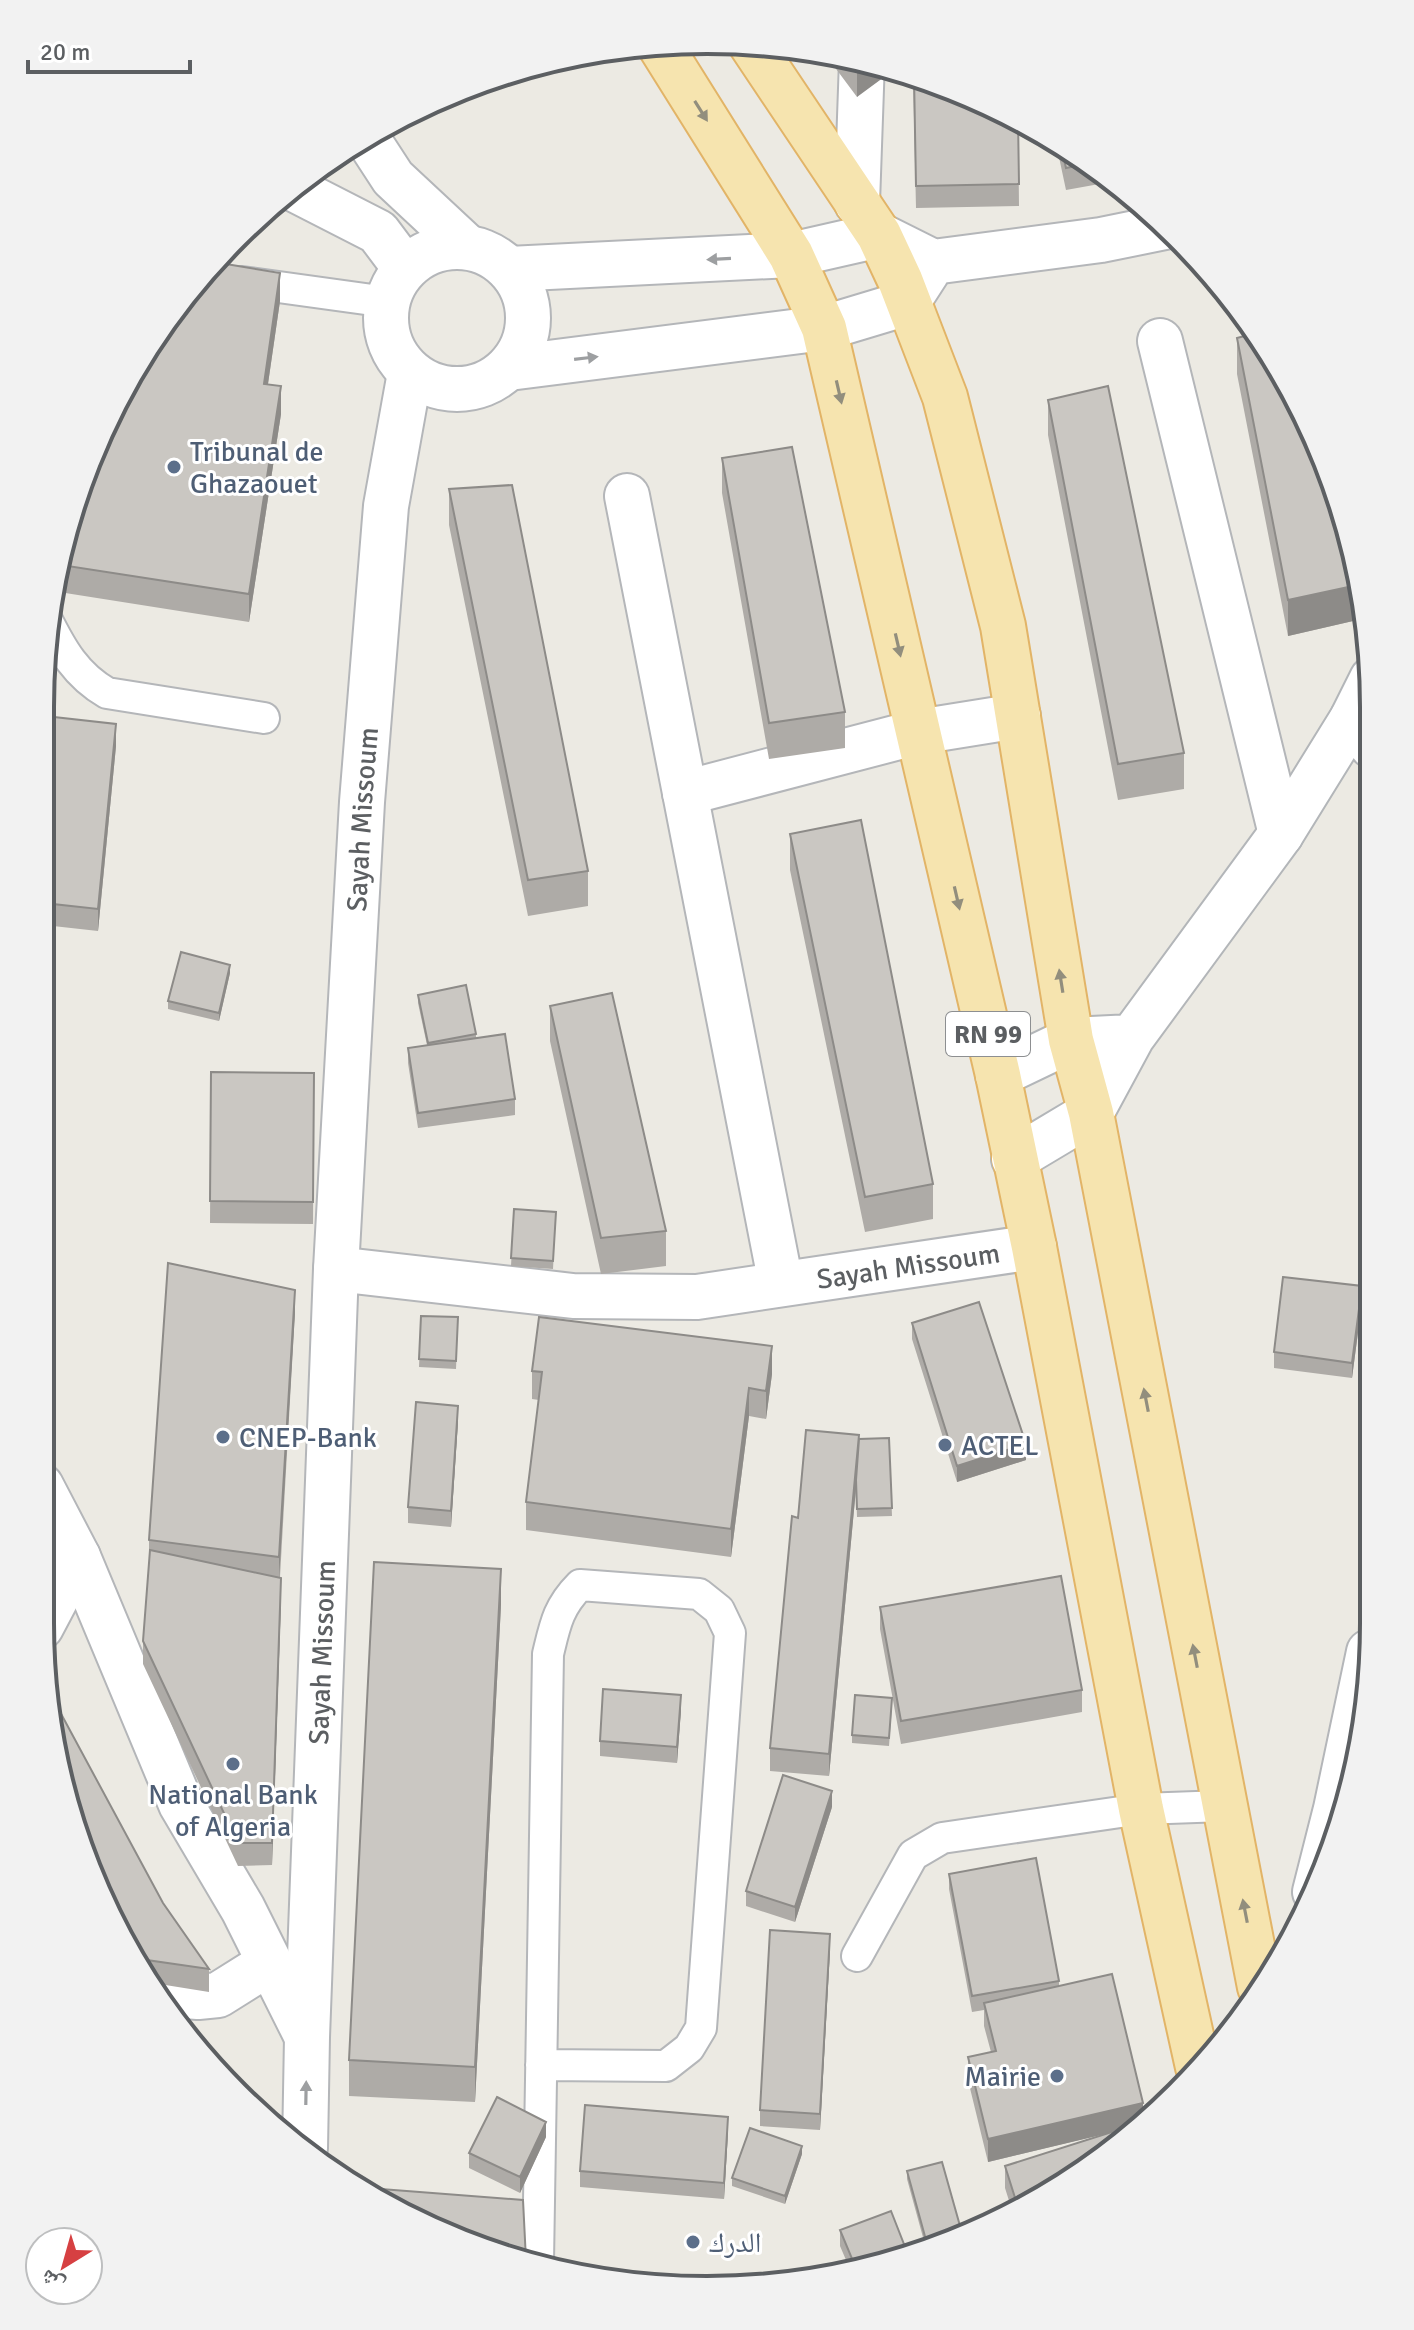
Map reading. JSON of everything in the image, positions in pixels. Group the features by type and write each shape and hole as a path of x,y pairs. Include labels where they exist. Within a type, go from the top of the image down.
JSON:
{"main road":[{"name":"RN 99","path":"666,55 791,255 824,328 998,1075 1034,1247 1141,1809 1196,2056"},
{"name":"RN 99","path":"759,56 868,219 900,280 945,397 1003,626 1071,1040 1091,1113 1257,1974"}],"street":[{"path":"862,73 868,219"},
{"path":"372,146 393,178 467,247"},
{"path":"303,194 378,232 396,285"},
{"path":"509,269 791,255 868,219"},
{"path":"868,219 933,262 1101,240 1152,230"},
{"path":"444,247 467,247 490,254 509,269 521,287 528,308 528,329 522,350 509,368 482,385 449,390 428,384 410,373 397,358 385,321 396,285 423,255 444,247"},
{"path":"509,368 824,328 907,303 933,262"},
{"path":"1160,341 1281,834"},
{"name":"Sayah Missoum","path":"305,2138 336,1269 362,802 386,506 410,373"},
{"name":"Sayah Missoum","path":"627,496 781,1284"},
{"path":"685,793 918,732 1018,716"},
{"path":"1014,1159 1091,1113 1132,1037 1281,834 1360,735"},
{"path":"998,1075 1071,1040 1132,1037"},
{"name":"Sayah Missoum","path":"336,1269 573,1296 697,1297 1034,1247"},
{"path":"54,1511 78,1557 181,1804 243,1909 307,2037"},
{"path":"54,1602 78,1557"},
{"path":"170,1995 218,1995 269,1963"}],"lane":[{"path":"215,277 396,285"},
{"path":"58,641 65,656 87,681 107,693 264,718"},
{"path":"538,2254 541,2065 548,1654 558,1616 566,1599 580,1585 699,1594 719,1610 730,1633 701,2028 689,2048 666,2066 541,2065"},
{"path":"857,1956 913,1855 942,1838 1141,1809 1224,1806"}],"building":[{"path":"914,88 1018,133 1019,184 916,186"},
{"path":"227,264 280,273 264,384 281,386 249,594 70,566 89,497 121,418 164,344"},
{"path":"1244,336 1250,344 1293,418 1325,497 1348,587 1288,600 1237,338"},
{"path":"1108,386 1184,753 1118,764 1048,400"},
{"path":"792,447 845,712 769,723 722,458"},
{"path":"512,485 588,871 528,880 449,489"},
{"path":"54,717 116,724 98,909 54,904"},
{"path":"861,820 933,1184 865,1197 790,834"},
{"path":"181,952 230,965 219,1013 168,1001"},
{"path":"466,985 476,1034 428,1043 418,995"},
{"path":"612,993 666,1231 601,1238 550,1006"},
{"path":"505,1034 515,1099 418,1113 408,1048"},
{"path":"211,1072 314,1073 313,1202 210,1201"},
{"path":"514,1209 556,1212 553,1261 511,1258"},
{"name":"CNEP-Bank","path":"168,1263 295,1290 279,1557 149,1540"},
{"path":"1283,1277 1360,1286 1352,1363 1274,1352"},
{"path":"979,1302 1026,1444 957,1466 912,1323"},
{"path":"421,1316 458,1317 456,1361 419,1359"},
{"path":"539,1317 772,1346 766,1391 749,1388 731,1529 526,1502 542,1372 532,1371"},
{"path":"416,1402 458,1406 451,1511 408,1507"},
{"path":"806,1430 859,1435 829,1754 770,1748 792,1516 798,1518"},
{"path":"889,1438 892,1508 857,1509 859,1439"},
{"name":"National Bank of Algeria","path":"150,1550 281,1578 272,1843 238,1843 143,1641"},
{"path":"374,1562 501,1569 475,2067 349,2060"},
{"path":"1061,1576 1082,1690 901,1721 880,1607"},
{"path":"603,1689 681,1695 677,1747 600,1741"},
{"path":"855,1695 892,1698 889,1738 852,1735"},
{"path":"61,1714 163,1903 209,1969 147,1960 141,1950 121,1912 89,1833 76,1792"},
{"path":"783,1775 832,1791 795,1907 746,1891"},
{"path":"1036,1858 1059,1981 972,1996 949,1874"},
{"path":"770,1930 830,1934 820,2114 760,2110"},
{"name":"Mairie","path":"1112,1974 1143,2103 988,2139 968,2057 996,2051 984,2003"},
{"path":"497,2097 546,2122 520,2177 469,2153"},
{"path":"585,2105 728,2117 724,2183 580,2171"},
{"path":"750,2128 802,2146 785,2196 732,2178"},
{"path":"1119,2130 1070,2166 1015,2199 1005,2166"},
{"path":"942,2162 960,2225 925,2238 907,2171"},
{"path":"380,2189 523,2200 526,2250 457,2226"},
{"path":"891,2211 904,2245 852,2259 840,2230"}],"place":[{"name":"Tribunal de Ghazaouet","path":"174,467"},
{"name":"CNEP-Bank","path":"223,1437"},
{"name":"ACTEL","path":"945,1445"},
{"name":"National Bank of Algeria","path":"233,1764"},
{"name":"Mairie","path":"1057,2076"},
{"name":"الدرك","path":"693,2242"}]}
